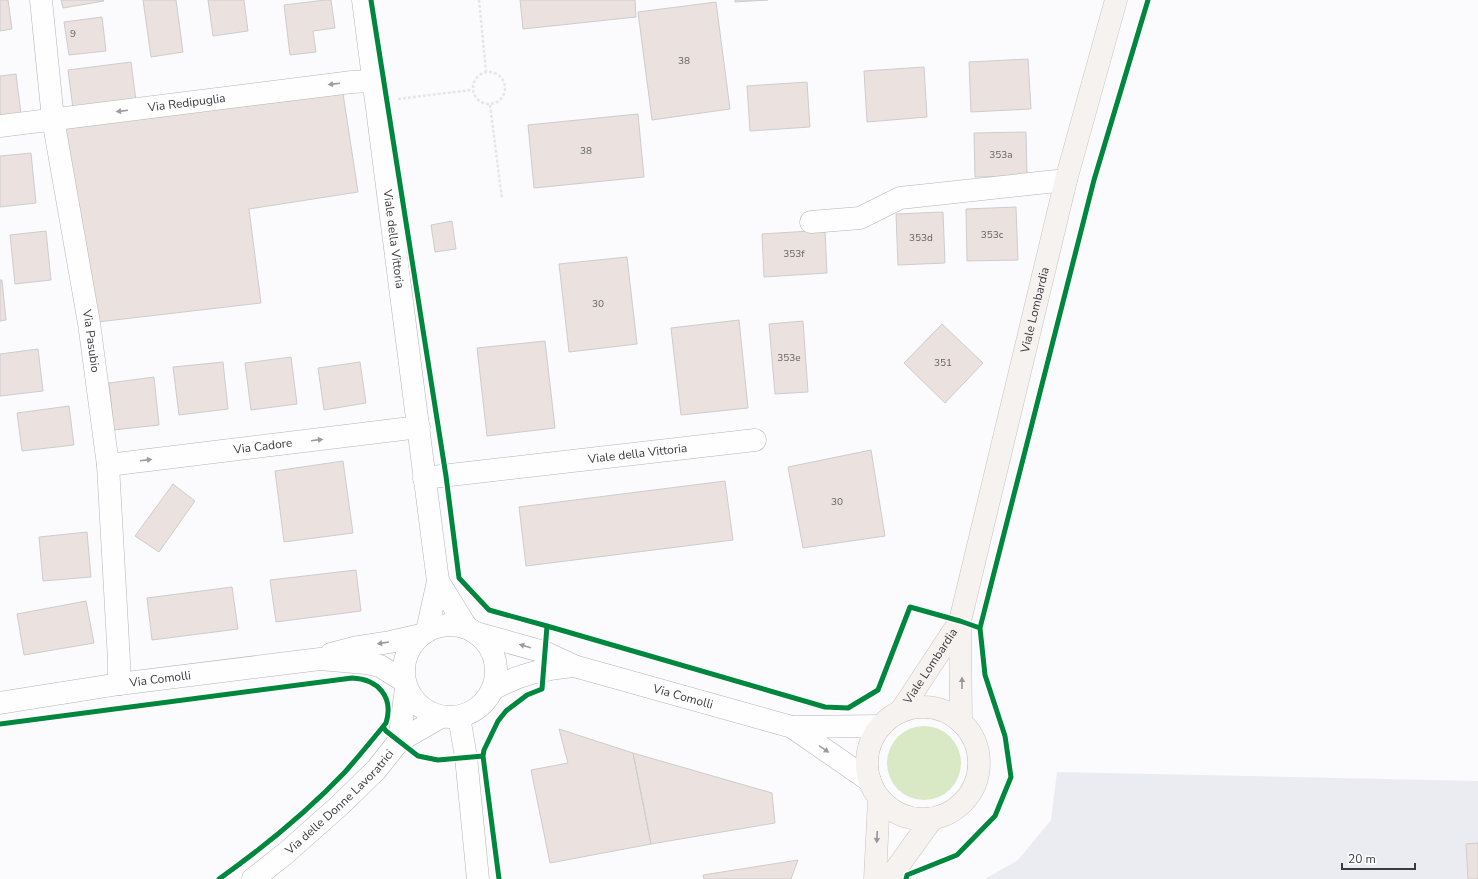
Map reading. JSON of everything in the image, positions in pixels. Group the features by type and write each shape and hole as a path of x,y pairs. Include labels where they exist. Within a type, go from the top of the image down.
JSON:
{"main road":[{"name":"Viale Lombardia","path":"961,722 960,621 1066,180 1116,0"},
{"name":"Viale Lombardia","path":"900,712 960,621"},
{"path":"874,789 894,811 912,818 932,819 952,812 967,798 977,779 979,758 974,738 961,722 948,713 932,708 916,707 900,712 881,726 870,743 867,762 874,789 875,879"},
{"path":"889,879 932,819"}],"street":[{"name":"Via Pasubio","path":"41,0 53,119 89,323 108,465 119,684"},
{"name":"Viale della Vittoria","path":"363,0 438,581 424,633"},
{"name":"Via Redipuglia","path":"0,126 352,82 373,81"},
{"path":"810,222 860,218 900,198 1066,180"},
{"name":"Via Cadore","path":"108,465 419,427"},
{"name":"Viale della Vittoria","path":"424,478 755,440"},
{"name":"Viale della Vittoria","path":"438,581 471,630"},
{"name":"Via Comolli","path":"320,659 346,649 396,641 424,633 437,627 449,625 534,649 574,666 792,727 881,726"},
{"name":"Via Comolli","path":"0,703 119,684 320,659 373,665 392,672 405,684 412,698 421,708 431,714 450,717 472,712 485,703 493,690 496,676 495,659 486,642 471,630"},
{"path":"405,684 403,668 406,655 413,644 424,633"},
{"name":"Via Comolli","path":"493,690 506,682 536,671 574,666"},
{"name":"Via delle Donne Lavoratrici","path":"253,879 286,853 335,810 376,770 399,742 405,684"},
{"path":"399,742 450,717 466,757 478,879"},
{"name":"Via Comolli","path":"792,727 874,789"}],"path":[{"path":"479,0 486,71"},
{"path":"486,71 499,74 506,85 502,98 490,105 478,101 471,90 475,77 486,71"},
{"path":"395,99 471,90"},
{"path":"490,105 502,199"}],"shaded area":[{"path":"1057,772 1478,781 1478,879 985,879 1018,860 1051,820"}],"green space":[{"path":"924,726 945,732 955,742 961,763 955,784 945,794 924,800 903,794 893,784 887,763 893,742 903,732"}],"building":[{"path":"0,0 8,0 12,29 0,31"},
{"path":"61,0 103,0 104,1 63,8"},
{"path":"143,0 176,0 183,52 151,57"},
{"path":"208,0 244,0 248,31 213,36"},
{"path":"331,0 335,28 313,31 316,52 290,55 284,5"},
{"path":"520,0 635,0 636,17 523,29"},
{"path":"735,0 768,0 735,2"},
{"path":"716,2 730,109 652,120 638,12"},
{"path":"102,17 106,51 69,55 64,22"},
{"path":"1028,59 1031,109 971,112 969,62"},
{"path":"131,62 136,101 73,109 68,70"},
{"path":"924,67 927,117 867,122 864,71"},
{"path":"16,74 21,114 0,116 0,76"},
{"path":"807,82 810,127 750,131 747,86"},
{"path":"342,87 358,192 249,209 261,303 89,323 53,119"},
{"path":"638,114 644,177 534,188 528,125"},
{"path":"1026,132 1027,176 975,177 974,133"},
{"path":"31,153 36,203 0,207 0,156"},
{"path":"1016,207 1018,260 967,261 966,209"},
{"path":"943,212 945,263 898,265 896,214"},
{"path":"452,221 456,249 435,252 431,225"},
{"path":"825,230 827,273 764,277 762,234"},
{"path":"46,231 51,280 15,284 10,235"},
{"path":"627,257 637,344 569,352 559,264"},
{"path":"0,280 2,280 6,320 0,321"},
{"path":"739,320 748,408 681,415 671,328"},
{"path":"803,321 808,392 775,394 769,324"},
{"path":"942,324 983,363 945,403 904,363"},
{"path":"545,341 555,428 487,436 477,348"},
{"path":"38,349 43,391 0,396 0,354"},
{"path":"291,357 297,404 251,410 245,363"},
{"path":"223,362 228,409 179,415 173,367"},
{"path":"360,362 366,403 324,410 318,368"},
{"path":"154,377 159,425 114,430 109,383"},
{"path":"69,406 74,445 22,451 17,413"},
{"path":"871,450 885,536 803,548 788,467"},
{"path":"343,461 353,533 284,542 275,471"},
{"path":"725,481 733,540 526,566 519,507"},
{"path":"173,484 195,501 159,552 135,536"},
{"path":"87,532 91,577 43,581 39,537"},
{"path":"356,570 361,611 276,622 270,580"},
{"path":"232,587 238,629 152,640 147,598"},
{"path":"86,601 94,643 24,655 17,614"},
{"path":"559,729 633,753 651,844 550,863 531,770 568,763"},
{"path":"633,753 772,793 775,823 651,844"},
{"path":"1478,843 1478,879 1468,879 1466,844"},
{"path":"798,860 791,879 704,879 703,875"}],"cycle path":[{"path":"371,0 446,476 459,578 489,610 825,707 848,708 878,690 910,607 980,628"},
{"path":"906,879 907,875 957,855 995,816 1011,777 1005,736 985,675 980,628 1094,180 1148,0"},
{"path":"499,879 483,756 484,750 498,721 506,711 527,695 542,689 547,626"},
{"path":"0,724 352,678 369,682 382,691 388,705 386,723 345,772 316,801 269,842 219,879"},
{"path":"383,727 418,756 438,760 483,756"}]}
